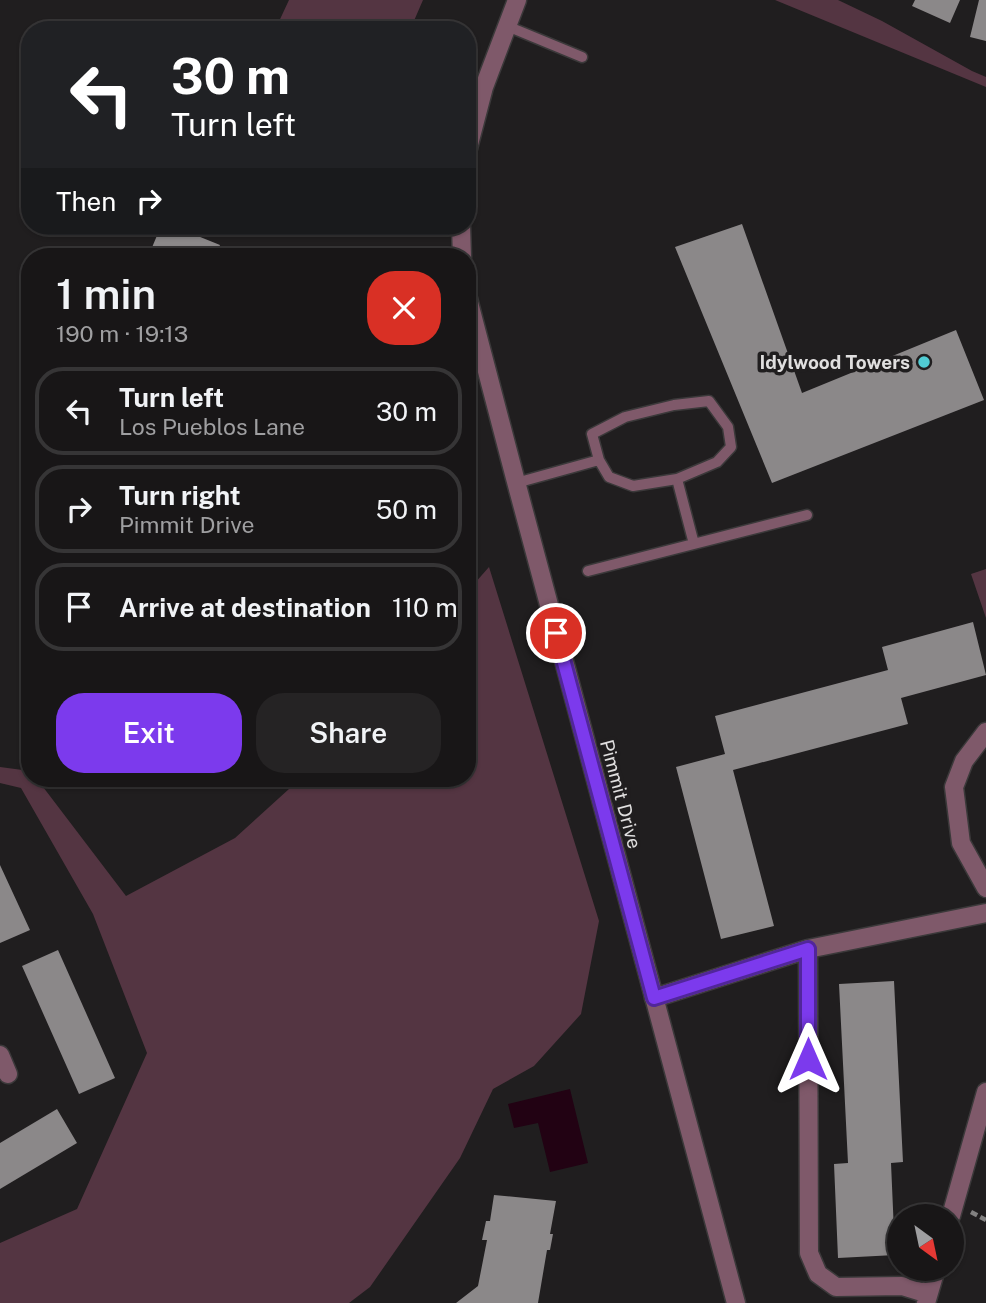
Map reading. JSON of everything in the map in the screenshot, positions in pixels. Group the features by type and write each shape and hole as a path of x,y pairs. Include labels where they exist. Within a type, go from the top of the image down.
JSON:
{"street":[{"path":"476,118 484,87 517,0"},
{"name":"Pimmit Drive","path":"476,330 736,1303"},
{"path":"986,732 964,761 954,788 961,843 986,888"},
{"path":"654,998 808,949 986,913"},
{"path":"808,949 808,1253 818,1274 836,1287 902,1286 927,1299 932,1281"},
{"path":"0,1055 8,1074"},
{"path":"954,1204 986,1092"}],"lane":[{"path":"507,26 582,57"},
{"path":"709,401 727,427 731,447 717,462 677,479 633,486 610,477 599,460 592,434 625,416 674,405 709,401"},
{"path":"516,483 599,460"},
{"path":"677,479 694,544"},
{"path":"588,572 807,515"}],"shaded area":[{"path":"289,0 423,0 414,21 279,21"},
{"path":"775,0 838,0 986,77 986,87"},
{"path":"489,567 599,921 581,1014 534,1066 493,1089 460,1158 370,1287 349,1303 0,1303 0,1243 77,1209 147,1053 93,914 21,788 0,783 0,767 21,770 21,787 43,787 126,896 235,838 291,787 476,787 476,582"},
{"path":"986,569 986,618 971,574"},
{"path":"570,1089 588,1163 550,1172 538,1123 514,1128 508,1104"}],"building":[{"path":"915,0 960,0 950,23 912,6"},
{"path":"979,0 986,0 986,41 970,37"},
{"name":"Idylwood Towers","path":"742,224 802,393 956,330 984,400 772,483 675,247"},
{"path":"157,235 195,235 220,245 219,248 152,248"},
{"path":"973,622 986,675 901,698 908,724 733,770 774,926 721,939 676,767 725,754 715,716 888,670 882,647"},
{"path":"0,865 30,930 0,943"},
{"path":"58,950 115,1078 79,1094 22,966"},
{"path":"894,981 903,1162 891,1163 893,1204 887,1204 887,1255 838,1258 834,1164 848,1163 839,984"},
{"path":"57,1109 77,1143 0,1189 0,1143"},
{"path":"494,1195 556,1201 550,1234 553,1234 550,1250 547,1250 538,1303 456,1303 478,1286 487,1240 482,1240 486,1221 490,1221"}],"place":[{"name":"Idylwood Towers","path":"924,362"}],"route":[{"path":"556,633 654,998 808,949 808,1059"}]}
